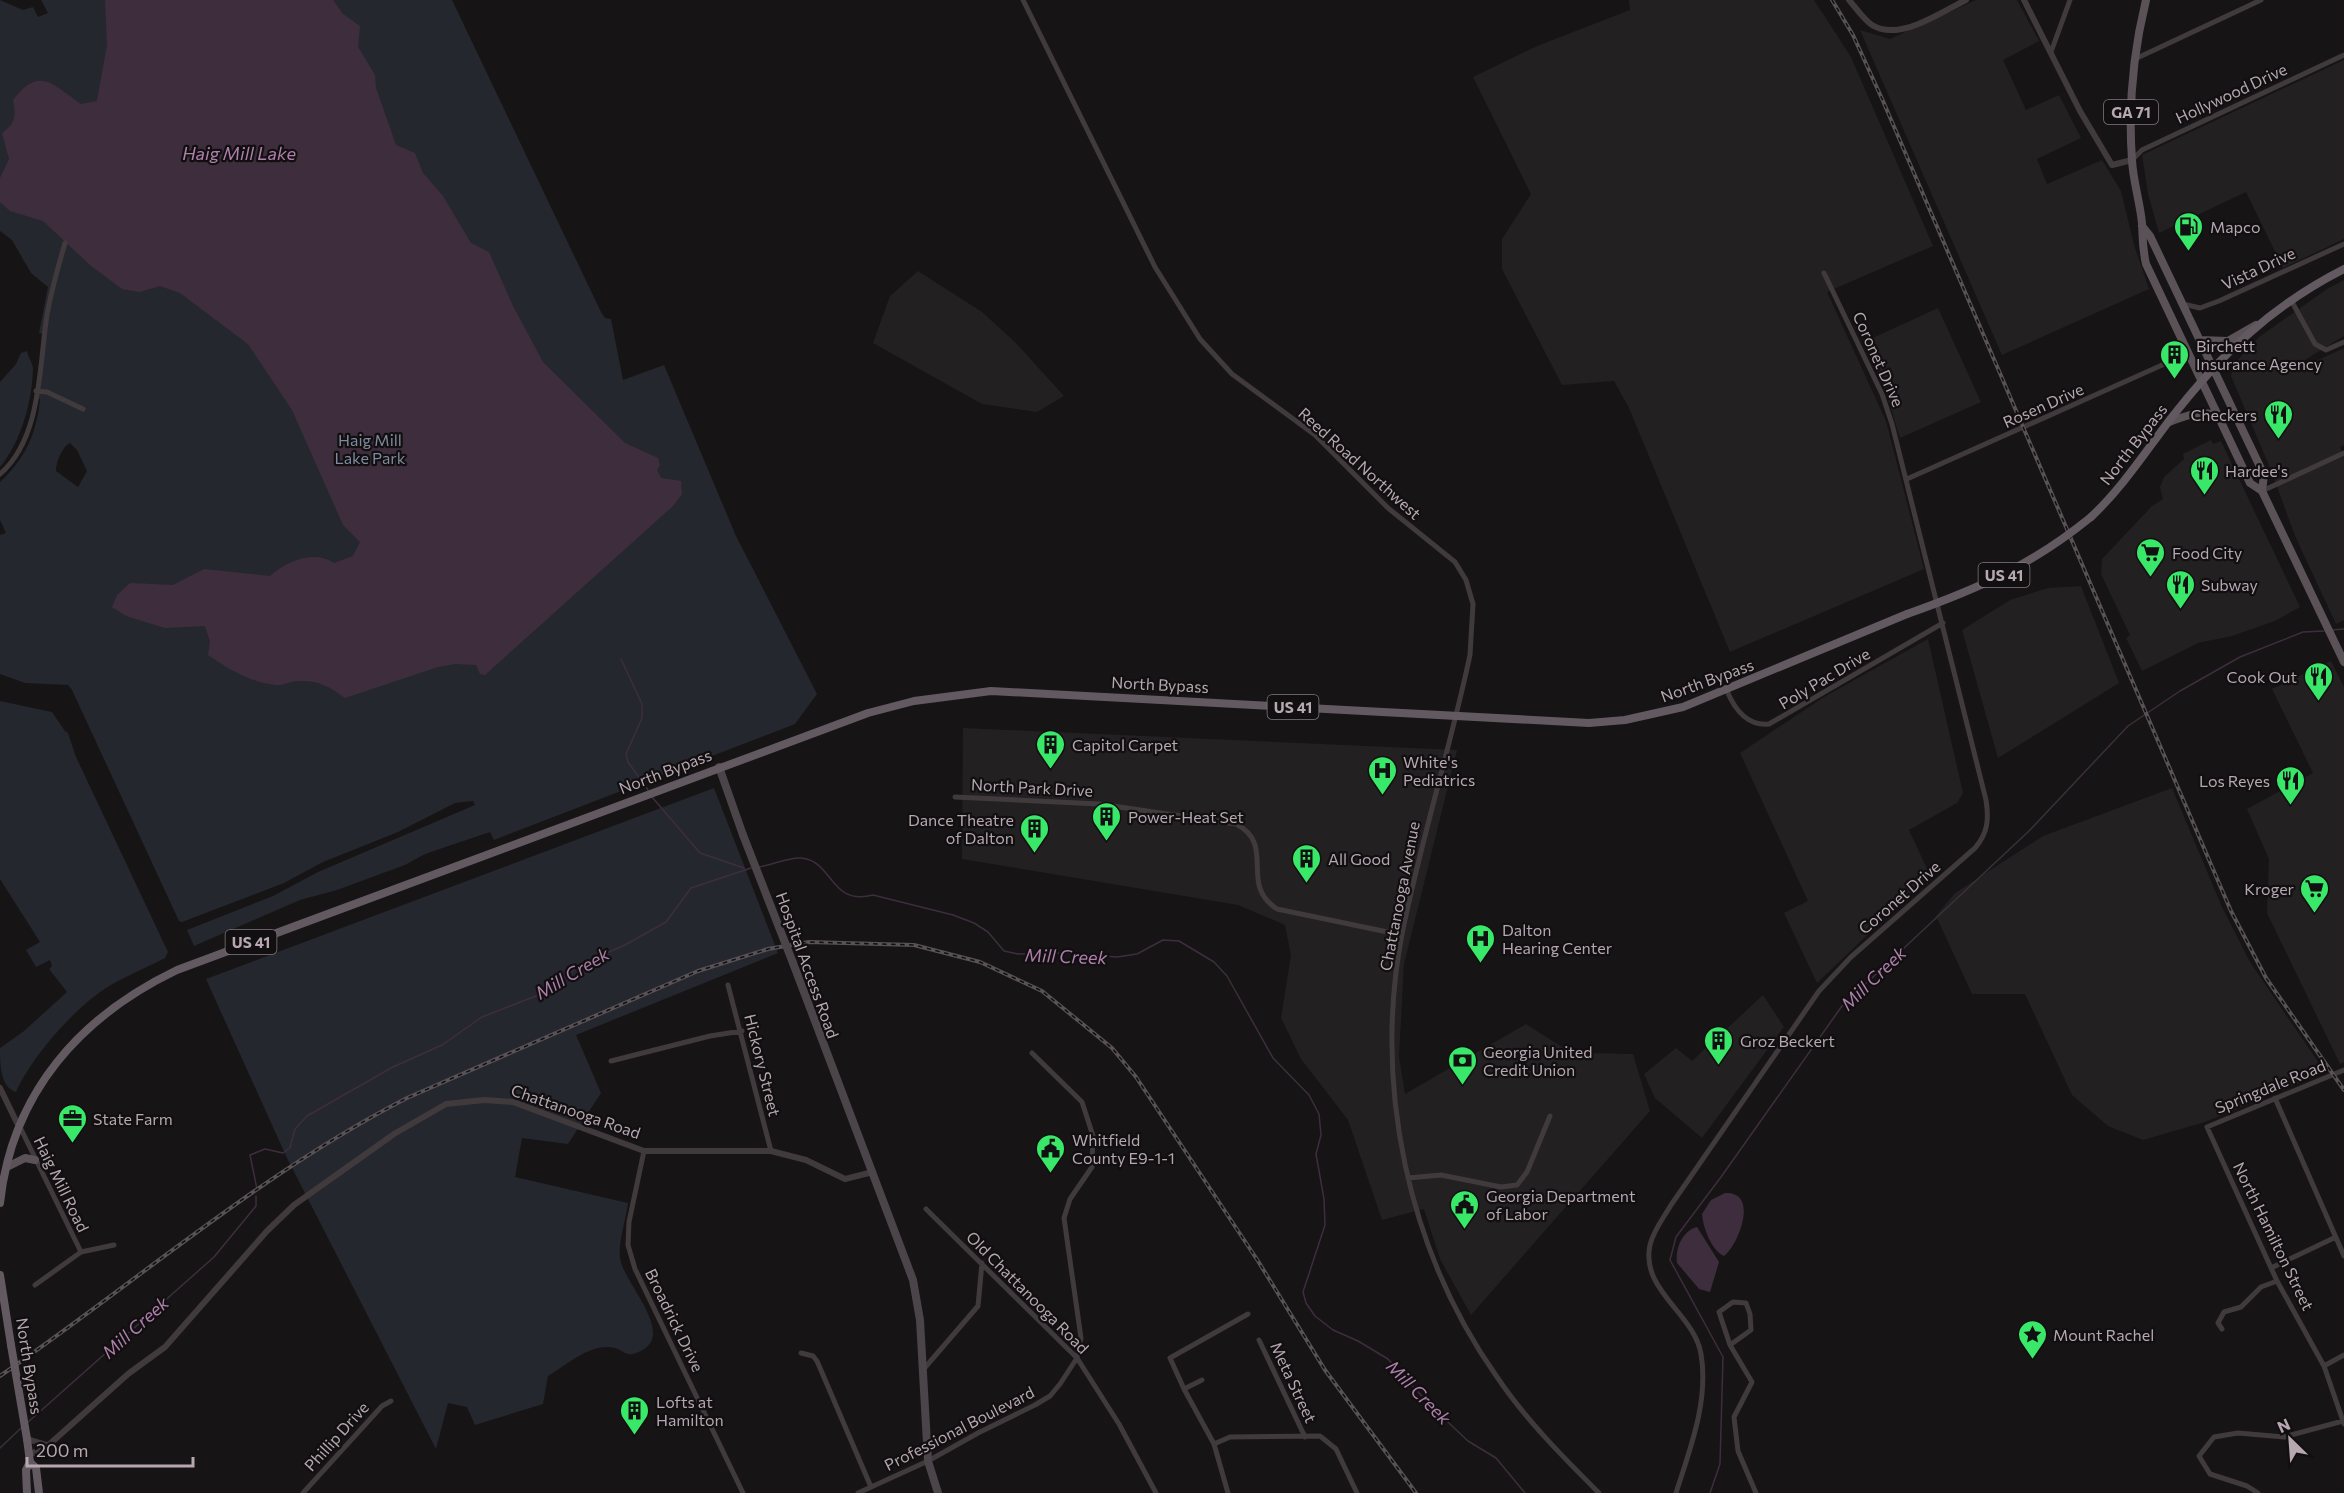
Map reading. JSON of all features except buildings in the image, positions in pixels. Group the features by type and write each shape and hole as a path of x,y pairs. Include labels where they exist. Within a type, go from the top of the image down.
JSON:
{"highway":[{"name":"North Bypass","path":"0,1203 7,1167 20,1128 52,1067 88,1027 137,990 177,970 868,713 914,701 991,691 1589,723 1661,712 1726,691 1907,614 1994,581 2055,545 2091,517 2122,484 2203,379 2261,321 2344,268"},
{"name":"North Bypass","path":"0,1275 2,1310 11,1345 29,1458"},
{"path":"27,1493 26,1470 29,1458"},
{"path":"29,1458 36,1468 39,1493"}],"main road":[{"name":"GA 71","path":"2146,0 2133,60 2132,160 2142,226 2140,239 2146,264 2203,379"},
{"name":"GA 71","path":"2142,226 2150,236 2214,368"},
{"path":"2199,340 2229,341 2261,321"},
{"path":"2214,368 2264,475 2262,491"},
{"path":"2203,379 2250,483 2262,491 2343,659"},
{"path":"2169,422 2196,413 2207,413 2221,419"},
{"name":"Hospital Access Road","path":"719,767 873,1172"},
{"path":"7,1167 25,1158 35,1160"},
{"path":"873,1172 913,1280 920,1320 928,1461 938,1493"}],"street":[{"name":"Reed Road Northwest","path":"1023,0 1155,267 1200,339 1232,374 1315,435 1388,508 1440,549 1461,572 1468,587 1474,616 1470,655 1454,716"},
{"path":"1849,0 1872,25 1892,30 1910,27 1966,0"},
{"path":"2024,0 2080,111 2112,165 2132,160"},
{"path":"2052,52 2070,0"},
{"path":"2133,60 2261,0"},
{"name":"Hollywood Drive","path":"2132,160 2142,150 2344,55"},
{"path":"0,474 12,464 29,427 48,308 65,243"},
{"name":"Vista Drive","path":"2182,304 2200,308 2219,302 2344,244"},
{"name":"Coronet Drive","path":"1676,1493 1700,1408 1702,1369 1695,1335 1653,1277 1649,1255 1654,1234 1677,1195 1819,991 1851,957 1976,848 1986,831 1986,800 1907,479 1882,394 1824,273"},
{"path":"2291,300 2320,348 2326,350 2344,342"},
{"name":"Rosen Drive","path":"1907,479 2189,353"},
{"path":"36,391 47,392 83,409"},
{"path":"2262,491 2344,453"},
{"name":"Poly Pac Drive","path":"1726,691 1733,706 1747,719 1754,723 1769,724 1942,623"},
{"name":"Chattanooga Avenue","path":"1454,716 1402,935 1394,997 1393,1065 1397,1118 1408,1178 1435,1265 1480,1352 1530,1420 1599,1493"},
{"name":"North Park Drive","path":"955,797 1099,804 1236,824 1249,833 1257,848 1257,886 1271,905 1277,909 1402,935"},
{"name":"Hickory Street","path":"728,985 771,1151"},
{"path":"611,1061 710,1036 742,1032"},
{"path":"1032,1053 1082,1102 1093,1136 1092,1167 1070,1199 1064,1218 1081,1338 1077,1358"},
{"name":"Springdale Road","path":"2207,1127 2344,1070"},
{"path":"0,1088 20,1128"},
{"path":"2275,1098 2344,1256"},
{"name":"Chattanooga Road","path":"29,1458 38,1453 128,1374 165,1347 267,1231 294,1205 394,1134 446,1104 484,1100 513,1102 644,1151 771,1151 806,1161 845,1179 873,1172"},
{"path":"1408,1178 1441,1175 1501,1187 1517,1185 1527,1172 1550,1116"},
{"name":"North Hamilton Street","path":"2207,1127 2277,1281 2324,1366 2343,1422"},
{"name":"Haig Mill Road","path":"20,1128 81,1252"},
{"name":"Broadrick Drive","path":"644,1151 629,1222 628,1245 635,1269 743,1493"},
{"name":"Old Chattanooga Road","path":"926,1209 1077,1358 1119,1424 1156,1493"},
{"path":"2271,1268 2336,1237"},
{"path":"34,1285 81,1252 114,1245"},
{"path":"922,1371 978,1306 982,1263"},
{"path":"2222,1329 2218,1323 2224,1312 2241,1307 2261,1287 2277,1281"},
{"path":"1731,1345 1751,1330 1750,1314 1746,1303 1733,1302 1719,1312 1731,1345 1752,1382 1734,1417 1738,1451 1756,1493"},
{"path":"1228,1493 1214,1444 1170,1358 1248,1314"},
{"name":"Meta Street","path":"1259,1340 1305,1437"},
{"path":"801,1353 813,1356 817,1361 871,1487"},
{"path":"2324,1366 2344,1355"},
{"name":"Professional Boulevard","path":"858,1493 928,1461 1050,1396 1077,1358"},
{"path":"1184,1389 1202,1380"},
{"name":"Phillip Drive","path":"303,1493 382,1406 391,1401"},
{"path":"2258,1493 2247,1486 2210,1473 2199,1456 2214,1437 2238,1433 2283,1437 2343,1422"},
{"path":"1214,1444 1230,1437 1320,1436 1336,1449 1357,1493"},
{"path":"27,1439 47,1445"}],"shaded area":[{"path":"1629,0 1814,0 1851,57 1933,246 1827,292 1886,421 1924,569 1730,652 1629,408 1614,381 1562,385 1502,269 1502,239 1531,194 1473,77 1537,46 1630,10"},
{"path":"1976,0 2017,0 2039,41 2003,60 2026,110 2059,95 2081,138 2037,159 2047,184 2102,160 2121,191 2134,245 2149,289 2002,355 1860,30 1890,39"},
{"path":"2344,60 2344,239 2283,268 2246,192 2159,233 2148,194 2142,155"},
{"path":"918,271 982,312 1016,343 1064,396 1037,412 982,404 873,343 890,296"},
{"path":"2344,280 2344,336 2303,361 2305,366 2344,348 2344,445 2340,447 2344,456 2344,620 2336,624 2295,536 2271,470 2231,376 2234,364 2259,337 2327,289"},
{"path":"1938,308 1981,402 1900,438 1887,395 1864,342"},
{"path":"2211,440 2213,444 2221,441 2300,607 2275,621 2232,636 2198,643 2142,671 2126,638 2130,635 2101,574 2102,559 2152,506 2163,499 2160,487 2164,477 2184,459 2183,454"},
{"path":"2081,586 2119,683 1998,758 1962,630 2010,600 2048,588"},
{"path":"1928,639 1963,793 1957,803 1909,830 1930,875 1817,983 1784,913 1808,901 1740,753 1824,697"},
{"path":"2331,661 2344,687 2344,1062 2340,1064 2267,913 2269,859 2247,809 2313,773 2272,689"},
{"path":"963,728 1457,750 1404,964 1399,1057 1405,1094 1526,1024 1565,1049 1587,1053 1633,1054 1650,1111 1471,1315 1440,1259 1424,1209 1382,1220 1348,1120 1301,1059 1281,1018 1291,955 1285,925 1238,905 962,859"},
{"path":"2172,788 2222,907 2250,962 2325,1072 2205,1122 2143,1140 2108,1126 2072,1095 2025,994 1972,994 1936,916 1955,893 2043,836"},
{"path":"1763,995 1784,1027 1702,1138 1655,1098 1644,1074 1676,1048 1692,1061"}],"green space":[{"name":"Haig Mill Lake Park","path":"0,0 23,10 33,7 38,17 48,13 41,0 452,0 601,312 605,318 611,319 623,380 664,365 736,536 817,694 795,724 494,840 490,832 425,854 405,865 337,890 300,900 194,946 187,930 273,896 318,872 475,805 473,801 455,803 398,832 323,862 284,883 182,922 179,921 72,690 68,685 25,683 0,674 0,535 6,533 0,520 0,482 23,455 36,423 40,399 37,397 43,334 39,333 48,287 31,273 12,240 0,231","holes":["70,443 77,450 87,471 78,487 56,471 64,448"]},
{"path":"27,351 33,369 28,408 14,446 0,467 0,382 16,364 21,353"},
{"path":"0,701 52,712 68,733 76,757 168,952 165,958 103,990 78,1010 42,1050 16,1092 4,1080 0,1048 24,1031 67,992 49,969 52,966 50,960 36,967 26,950 40,942 0,879"},
{"path":"714,788 778,953 576,1035 601,1093 568,1144 522,1138 515,1177 628,1203 621,1238 620,1258 623,1269 652,1323 653,1335 648,1346 633,1354 627,1354 615,1348 597,1348 571,1361 548,1376 543,1404 475,1425 467,1407 448,1403 436,1449 287,1158 206,979"}],"water":[{"name":"Haig Mill Lake","path":"105,0 333,0 343,14 360,26 358,47 375,75 376,88 396,145 415,153 423,173 443,196 471,243 489,252 513,306 543,362 625,443 658,458 660,465 657,470 661,478 681,481 682,494 673,506 485,675 480,674 476,665 455,664 438,667 345,698 317,683 295,681 275,685 248,678 208,655 210,641 205,626 165,628 126,616 112,607 117,595 130,583 173,585 204,569 270,576 300,559 318,557 334,563 353,556 360,542 343,525 292,410 248,344 180,293 160,286 139,292 122,289 90,265 43,221 10,211 0,202 0,178 9,159 2,133 12,122 15,114 13,100 23,89 31,83 47,82 55,85 81,104 97,101 107,45"},
{"path":"1725,1193 1736,1195 1742,1201 1744,1209 1740,1231 1724,1256 1715,1249 1708,1238 1702,1214 1711,1200"},
{"path":"1697,1227 1719,1262 1710,1292 1699,1289 1677,1263 1677,1252 1681,1241 1687,1232"}],"waterway":[{"name":"Mill Creek","path":"2332,630 2344,629"},
{"name":"Mill Creek","path":"1710,1493 1720,1464 1723,1357 1670,1260 1676,1237 1842,1006 2029,831 2128,726 2180,691 2240,657 2303,632 2324,631"},
{"path":"621,659 642,704 642,718 626,754 628,762 648,790"},
{"path":"652,797 700,853 744,868"},
{"name":"Mill Creek","path":"759,867 796,858 812,861 848,894 859,897 873,895 953,915 974,923 988,932 1004,951 1018,954 1064,953 1117,957 1137,954 1163,940 1179,941 1214,962 1227,976 1273,1058 1309,1095 1319,1114 1321,1135 1316,1154 1324,1199 1325,1225 1303,1292 1306,1303 1315,1316 1333,1330 1358,1341 1388,1359 1432,1407 1468,1441 1496,1458 1525,1493"},
{"name":"Mill Creek","path":"257,1189 250,1155 265,1149 283,1153 290,1148 295,1129 307,1116 391,1068 442,1045 482,1017 546,992 581,964 625,945 666,922 691,888 751,868"},
{"name":"Mill Creek","path":"27,1423 214,1257 256,1206 256,1196"},
{"name":"Mill Creek","path":"0,1448 21,1428"}],"railway":[{"path":"1832,0 1853,35 1883,101 2231,911 2266,978 2344,1090"},
{"path":"0,1376 250,1194 353,1128 407,1098 698,971 768,949 809,942 914,945 980,962 1042,991 1112,1048 1136,1077 1258,1261 1325,1370 1416,1493"}],"place":[{"name":"Mapco","path":"2189,252"},
{"name":"Birchett Insurance Agency","path":"2175,380"},
{"name":"Checkers","path":"2278,440"},
{"name":"Hardee's","path":"2204,496"},
{"name":"Food City","path":"2151,578"},
{"name":"Subway","path":"2180,610"},
{"name":"Cook Out","path":"2318,702"},
{"name":"Capitol Carpet","path":"1051,770"},
{"name":"White's Pediatrics","path":"1382,796"},
{"name":"Los Reyes","path":"2291,806"},
{"name":"Power-Heat Set","path":"1107,842"},
{"name":"Dance Theatre of Dalton","path":"1035,854"},
{"name":"All Good","path":"1307,884"},
{"name":"Kroger","path":"2315,914"},
{"name":"Dalton Hearing Center","path":"1481,964"},
{"name":"Groz Beckert","path":"1719,1066"},
{"name":"Georgia United Credit Union","path":"1462,1086"},
{"name":"State Farm","path":"72,1144"},
{"name":"Whitfield County E9-1-1","path":"1051,1174"},
{"name":"Georgia Department of Labor","path":"1465,1230"},
{"name":"Mount Rachel","path":"2032,1360"},
{"name":"Lofts at Hamilton","path":"635,1436"}]}
